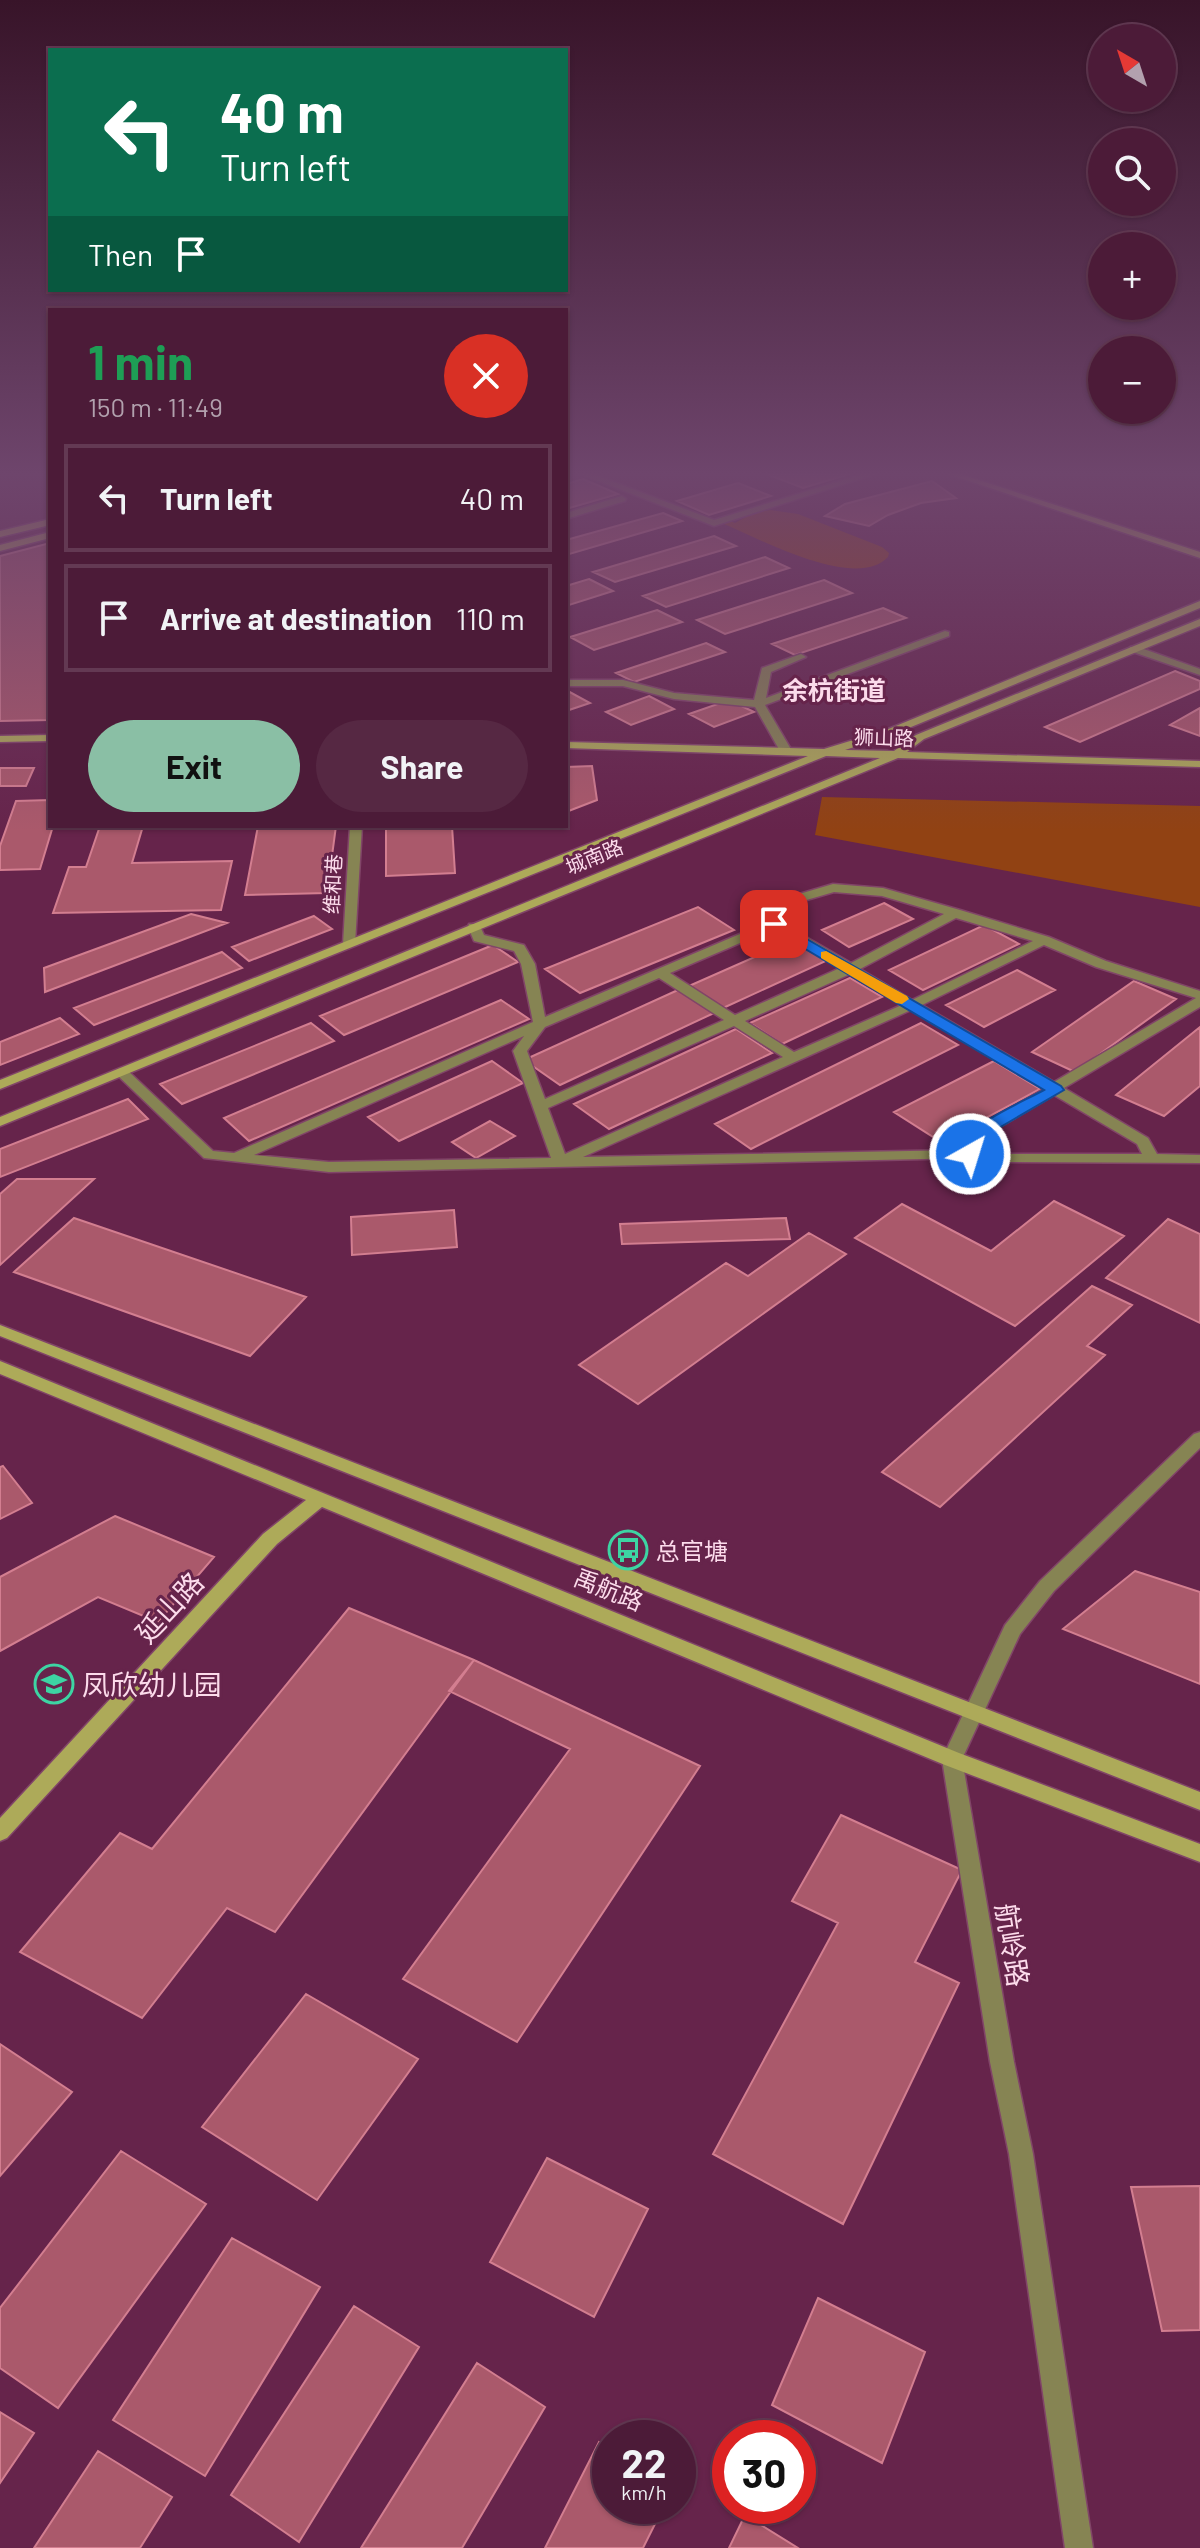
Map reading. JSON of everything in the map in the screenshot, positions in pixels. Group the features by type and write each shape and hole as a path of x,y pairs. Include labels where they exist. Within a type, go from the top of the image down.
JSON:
{"main road":[{"name":"城南路","path":"0,1085 824,753 890,732 1200,604"},
{"name":"城南路","path":"0,1122 896,755 920,737 1200,622"},
{"path":"0,739 48,738"},
{"name":"狮山路","path":"568,745 1200,764"},
{"name":"禹航路","path":"0,1330 1200,1801"},
{"name":"禹航路","path":"0,1367 952,1759 1200,1853"},
{"name":"延山路","path":"0,1832 270,1539 321,1498"}],"street":[{"path":"568,683 623,683 674,696 759,704 945,634"},
{"path":"1134,649 1200,672"},
{"path":"786,751 759,704 766,670 801,657"},
{"name":"维和巷","path":"349,944 356,828"},
{"path":"774,924 773,906 833,888 883,892 1044,940 1101,964 1200,995"},
{"path":"539,1107 850,969 956,913"},
{"path":"774,924 1143,1141 1152,1159"},
{"path":"235,1157 774,924"},
{"path":"474,927 479,938 519,948 528,964 540,1024 520,1051 560,1162"},
{"path":"560,1162 912,1005 1044,940"},
{"path":"661,973 793,1058"},
{"path":"970,1154 969,1143 986,1129 1056,1090 1200,1001"},
{"path":"122,1073 209,1155 329,1167 970,1154 1003,1158 1200,1159"},
{"path":"952,1759 1012,1630 1047,1586 1200,1438"},
{"name":"航岭路","path":"952,1759 1002,2062 1021,2154 1079,2548"}],"shaded area":[{"path":"822,797 1200,806 1200,907 815,835"}],"building":[{"path":"0,593 48,593 48,720 0,721"},
{"path":"568,593 607,593 568,605"},
{"path":"653,593 710,593 666,607 643,596"},
{"path":"783,593 852,593 725,634 697,620"},
{"path":"883,608 906,618 795,655 772,644"},
{"path":"657,610 682,622 594,650 570,637"},
{"path":"706,643 725,652 634,682 616,673"},
{"path":"1175,671 1200,681 1200,689 1080,742 1045,727"},
{"path":"568,691 590,703 568,710"},
{"path":"649,696 674,709 631,725 606,712"},
{"path":"729,700 754,712 714,727 689,714"},
{"path":"1200,708 1200,736 1170,725"},
{"path":"592,766 597,800 568,811 568,767"},
{"path":"0,768 34,768 26,786 0,786"},
{"path":"48,800 48,828 52,828 40,869 0,870 0,846 16,801"},
{"path":"99,828 142,828 132,863 232,861 221,910 53,913 69,867 86,867"},
{"path":"258,828 336,828 327,893 245,895"},
{"path":"386,828 452,828 455,873 386,876"},
{"path":"884,903 913,919 849,947 822,930"},
{"path":"698,907 734,930 580,993 545,969"},
{"path":"191,914 227,923 45,992 44,968"},
{"path":"314,916 332,929 249,961 232,947"},
{"path":"984,925 1019,944 923,990 889,970"},
{"path":"793,940 828,960 723,1008 689,986"},
{"path":"493,945 518,962 344,1035 320,1016"},
{"path":"222,952 242,968 94,1025 74,1008"},
{"path":"1017,970 1055,990 984,1027 946,1005"},
{"path":"850,978 882,997 782,1044 750,1023"},
{"path":"1134,981 1176,999 1075,1072 1032,1052"},
{"path":"678,990 714,1013 560,1085 524,1060"},
{"path":"501,1000 529,1019 249,1141 224,1118"},
{"path":"60,1018 79,1034 0,1065 0,1042"},
{"path":"311,1023 334,1041 182,1104 160,1084"},
{"path":"921,1023 958,1045 751,1149 715,1124"},
{"path":"1200,1027 1200,1086 1164,1116 1116,1095"},
{"path":"736,1029 772,1053 609,1129 574,1104"},
{"path":"492,1061 523,1083 399,1141 368,1117"},
{"path":"994,1061 1040,1089 941,1142 894,1112"},
{"path":"128,1099 148,1119 0,1177 0,1149"},
{"path":"490,1121 515,1136 476,1158 452,1142"},
{"path":"17,1179 94,1179 0,1265 0,1194"},
{"path":"1054,1201 1124,1236 1015,1326 855,1238 902,1204 991,1251"},
{"path":"454,1210 457,1247 352,1255 351,1217"},
{"path":"74,1218 306,1297 250,1356 14,1272"},
{"path":"786,1218 790,1239 622,1244 620,1224"},
{"path":"1168,1219 1200,1234 1200,1323 1106,1278"},
{"path":"809,1233 846,1254 638,1404 579,1365 726,1263 748,1276"},
{"path":"1092,1286 1132,1305 1087,1346 1105,1355 940,1507 882,1472"},
{"path":"3,1466 32,1503 0,1519 0,1467"},
{"path":"115,1516 214,1557 158,1622 98,1597 0,1651 0,1577"},
{"path":"1135,1571 1200,1592 1200,1684 1063,1629"},
{"path":"349,1608 474,1660 275,1932 227,1908 142,2018 20,1952 120,1833 152,1849"},
{"path":"474,1660 700,1766 517,2042 403,1979 570,1749 449,1691"},
{"path":"841,1815 962,1870 915,1962 959,1983 843,2224 713,2154 838,1923 792,1901"},
{"path":"306,1994 418,2059 317,2200 202,2127"},
{"path":"0,2044 72,2092 0,2176"},
{"path":"121,2151 206,2204 58,2408 0,2368 0,2308"},
{"path":"547,2158 648,2209 594,2317 490,2262"},
{"path":"1200,2186 1200,2330 1162,2331 1131,2187"},
{"path":"232,2238 320,2287 205,2476 113,2420"},
{"path":"818,2298 925,2352 882,2463 816,2428 816,2420 800,2420 772,2405"},
{"path":"354,2306 419,2347 299,2542 231,2495"},
{"path":"477,2363 545,2407 462,2548 361,2548"},
{"path":"0,2412 34,2433 0,2483"},
{"path":"98,2451 172,2497 140,2548 34,2548"},
{"path":"592,2456 592,2524 655,2524 643,2548 545,2548"},
{"path":"741,2524 759,2524 798,2548 729,2548"}],"slow traffic":[{"path":"826,955 902,999"}],"place":[{"name":"总官塘","path":"628,1550"},
{"name":"凤欣幼儿园","path":"54,1684"}],"district":[{"name":"余杭街道","path":"834,689"}],"route":[{"path":"774,924 1056,1090 986,1129 969,1143 970,1154"}]}
